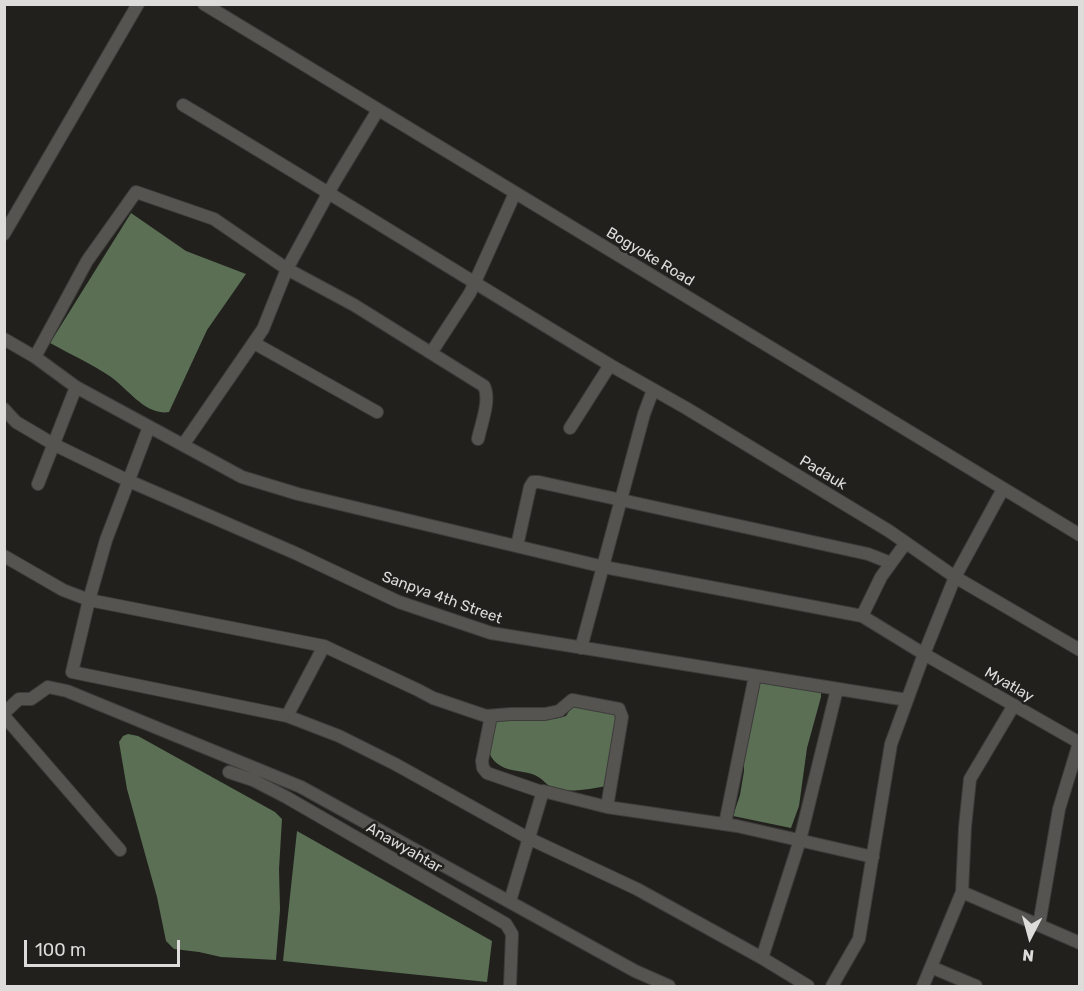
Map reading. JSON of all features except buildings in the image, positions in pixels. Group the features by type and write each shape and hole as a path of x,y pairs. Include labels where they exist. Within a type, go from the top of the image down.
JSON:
{"street":[{"path":"4,234 138,4"},
{"name":"Bogyoke Road","path":"204,4 1080,536"},
{"name":"Padauk","path":"183,105 329,192 474,284 686,408 869,519 955,577 1080,650"},
{"path":"183,445 263,329 287,269 378,110"},
{"path":"35,357 87,261 136,192 213,219 287,269 354,305 484,386 487,392 478,439"},
{"path":"431,353 474,284 515,193"},
{"path":"4,339 35,357 76,387 242,477 298,494 602,567 862,616 881,577 904,544"},
{"path":"254,343 377,412"},
{"path":"570,428 610,365"},
{"path":"38,484 76,387"},
{"path":"581,648 620,499 653,390"},
{"name":"Sanpya 4th Street","path":"4,409 16,422 55,445 129,481 295,553 399,602 491,633 907,700"},
{"path":"67,691 106,540 149,427"},
{"path":"517,546 533,482 868,554 891,563"},
{"path":"832,987 859,939 891,744 955,577 1003,489"},
{"path":"4,556 63,590 89,600 324,646 433,698 480,715 545,714 559,711 572,700 620,709 622,717 607,807"},
{"name":"Myatlay","path":"862,616 1079,743"},
{"path":"288,716 324,646"},
{"path":"72,672 288,716 339,736 386,759 528,838 637,889 762,958 808,987"},
{"path":"725,824 755,676"},
{"path":"120,850 4,715 19,699 31,699 48,687 67,691 301,787 635,971 669,987"},
{"path":"762,958 800,840 837,689"},
{"path":"923,987 962,892 970,779 1014,705"},
{"path":"490,716 482,760 483,768 492,774 542,792 607,807 725,824 873,857"},
{"path":"1039,925 1059,809 1079,743"},
{"name":"Anawyahtar","path":"229,771 254,780 286,797 506,924 512,934 510,987"},
{"path":"510,901 542,792"},
{"path":"962,892 1080,943"},
{"path":"931,967 976,987"}],"shaded area":[{"path":"131,213 186,251 246,274 207,330 169,412 153,410 145,406 111,377 50,343"},
{"path":"758,682 821,692 807,748 799,806 791,828 733,816 740,795 744,771 744,747"},
{"path":"573,705 617,713 606,786 578,790 557,789 532,774 504,768 491,756 489,737 498,718 554,719 566,716"},
{"path":"128,734 138,736 275,812 282,819 279,869 280,910 276,960 221,957 174,949 166,941 157,897 127,789 119,742 123,736"},
{"path":"297,831 492,941 487,982 283,961"}]}
